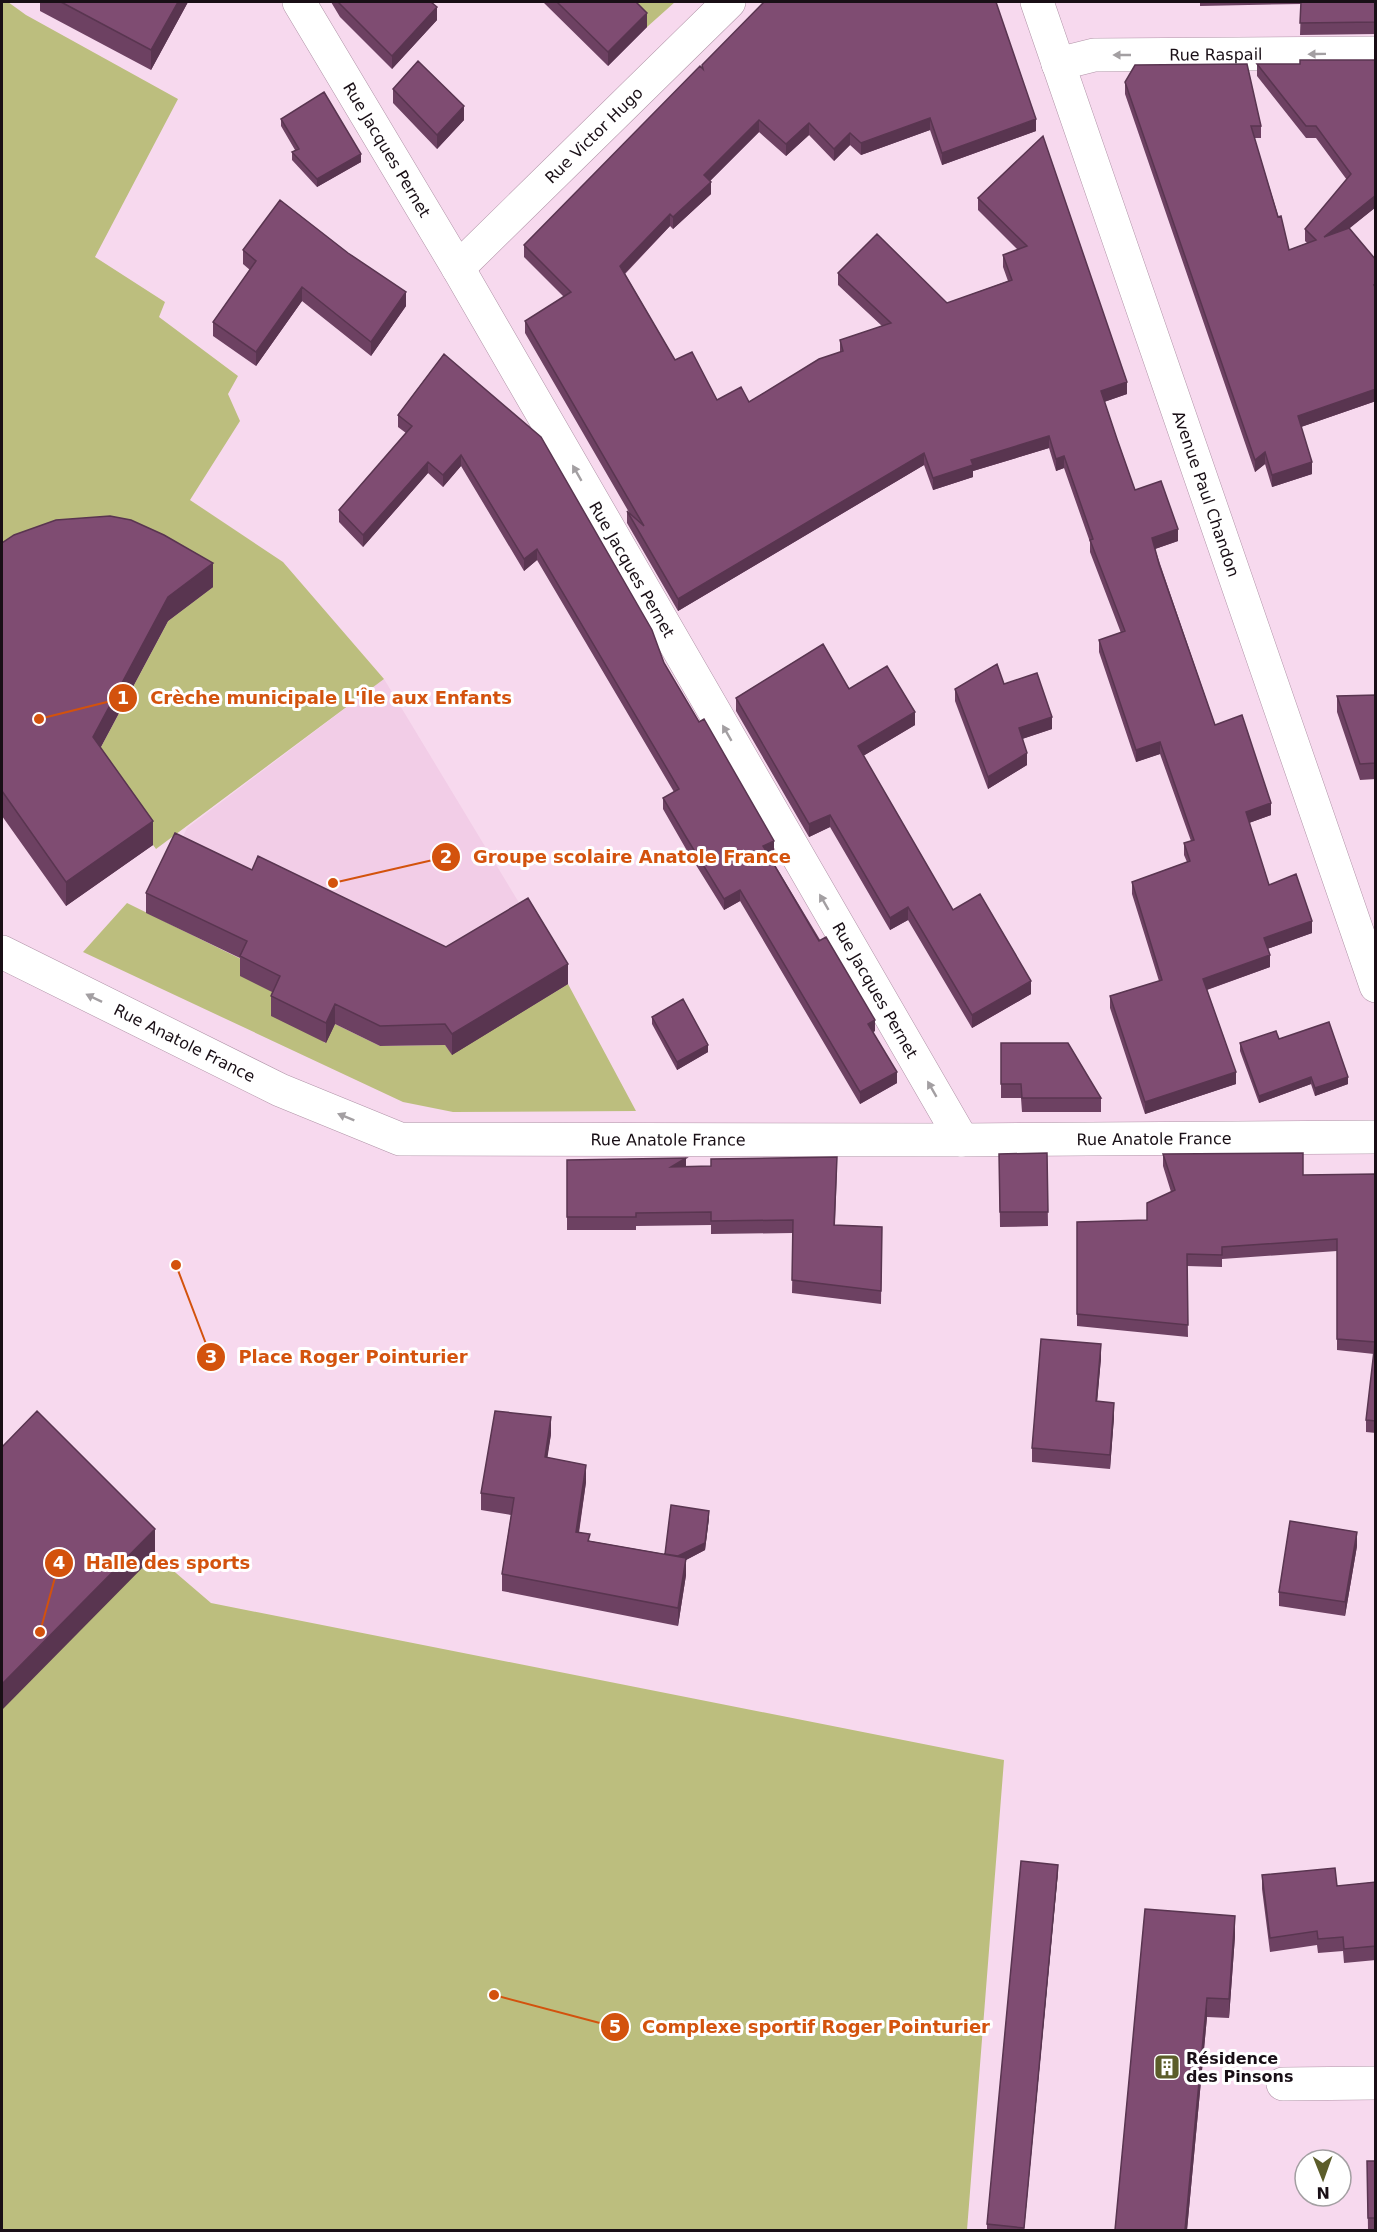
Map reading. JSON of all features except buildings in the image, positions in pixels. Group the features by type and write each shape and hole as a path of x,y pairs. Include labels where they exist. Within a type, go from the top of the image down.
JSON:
{"street":[{"name":"Rue Jacques Pernet","path":"299,2 458,268 962,1140"},
{"name":"Rue Victor Hugo","path":"458,268 729,2"},
{"name":"Avenue Paul Chandon","path":"1036,2 1376,986"},
{"name":"Rue Raspail","path":"1058,64 1094,55 1376,53"},
{"name":"Rue Anatole France","path":"2,952 280,1090 400,1139 962,1140 1376,1137"},
{"path":"1283,2084 1376,2083"}],"shaded area":[{"path":"384,679 568,984 452,1055 380,1046 326,1043 271,1016 240,976 175,853 187,828"}],"green space":[{"path":"2,2 8,2 26,15 178,99 95,257 165,302 159,317 238,376 228,394 240,421 190,500 283,562 384,679 156,849 93,762 168,621 210,589 2,567"},
{"path":"622,2 675,2 647,27"},
{"path":"127,903 247,962 325,1043 335,1024 380,1046 445,1045 452,1054 568,984 636,1111 453,1112 403,1102 83,952"},
{"path":"2,1473 155,1555 211,1603 1004,1760 967,2230 2,2230"}],"place":[{"name":"Crèche municipale L'Île aux Enfants","path":"39,719"},
{"name":"Groupe scolaire Anatole France","path":"333,883"},
{"name":"Place Roger Pointurier","path":"176,1265"},
{"name":"Halle des sports","path":"40,1632"},
{"name":"Complexe sportif Roger Pointurier","path":"494,1995"},
{"name":"Résidence des Pinsons","path":"1167,2067"}]}
